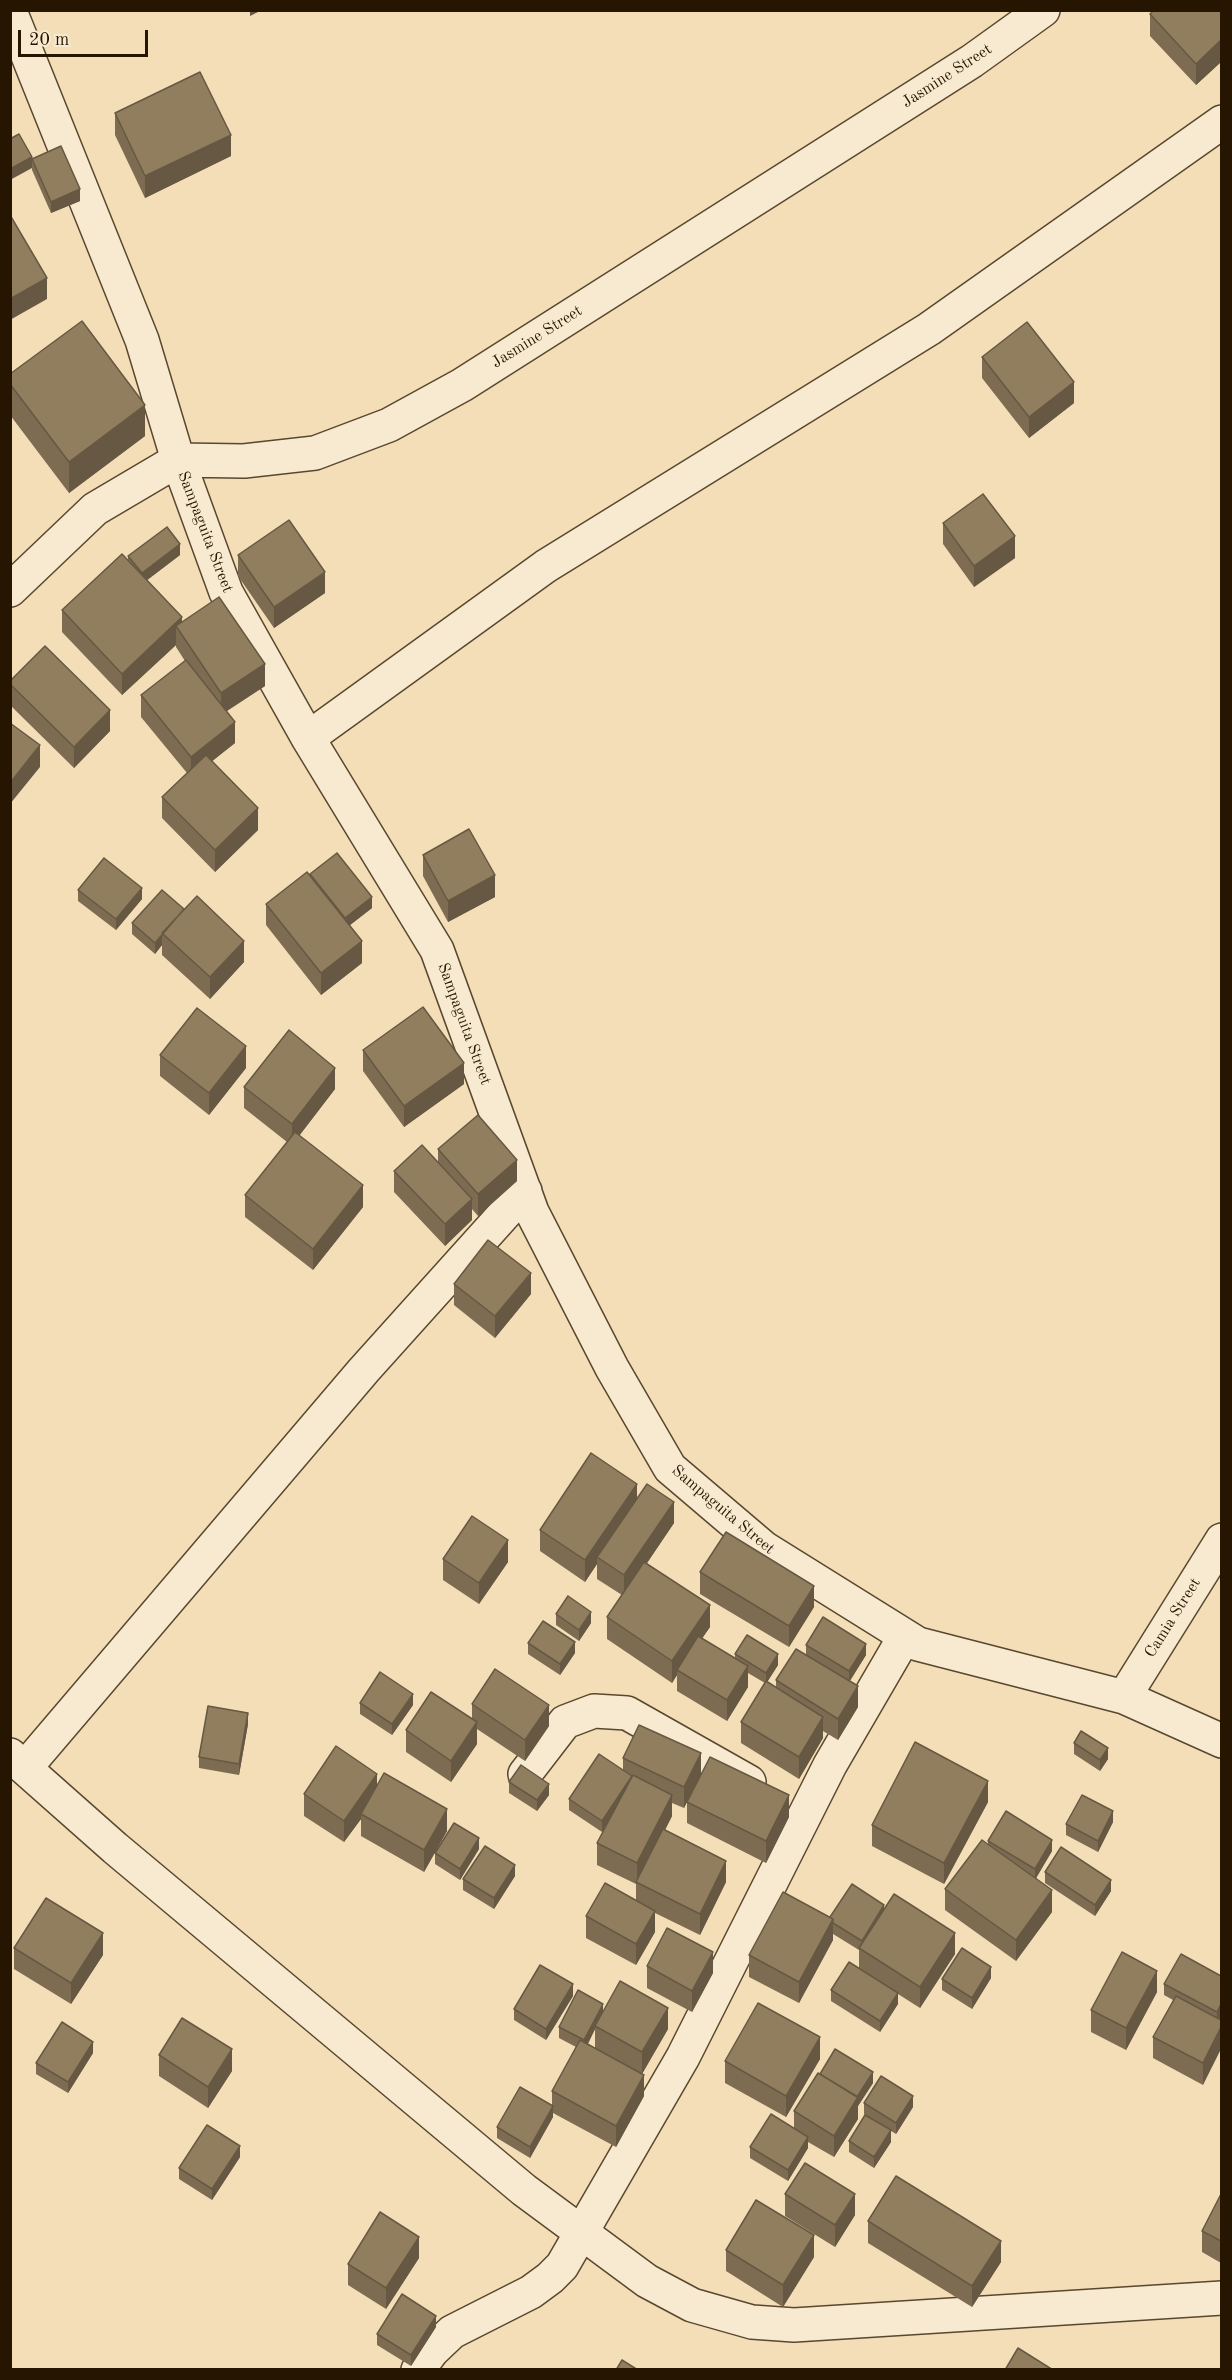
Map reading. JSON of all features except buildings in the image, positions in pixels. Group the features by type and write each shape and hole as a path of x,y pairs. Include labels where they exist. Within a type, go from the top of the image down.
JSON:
{"street":[{"name":"Jasmine Street","path":"178,460 244,461 315,453 389,425 462,385 942,80 1043,10"},
{"name":"Sampaguita Street","path":"10,11 142,340 178,460 226,592 308,738 437,950 532,1212 612,1368 670,1468 764,1548 918,1644 1124,1696 1221,1741"},
{"path":"308,738 546,566 929,329 1221,122"},
{"path":"10,590 95,509 178,460"},
{"path":"525,1191 18,1762 115,1848 524,2190 656,2286 692,2305 752,2322 794,2325 1221,2298"},
{"name":"Camia Street","path":"1124,1696 1221,1540"},
{"path":"418,2370 432,2351 452,2332 531,2292 562,2266 683,2057 830,1765 905,1636"},
{"path":"525,1774 565,1722 594,1711 627,1713 805,1814"}]}
